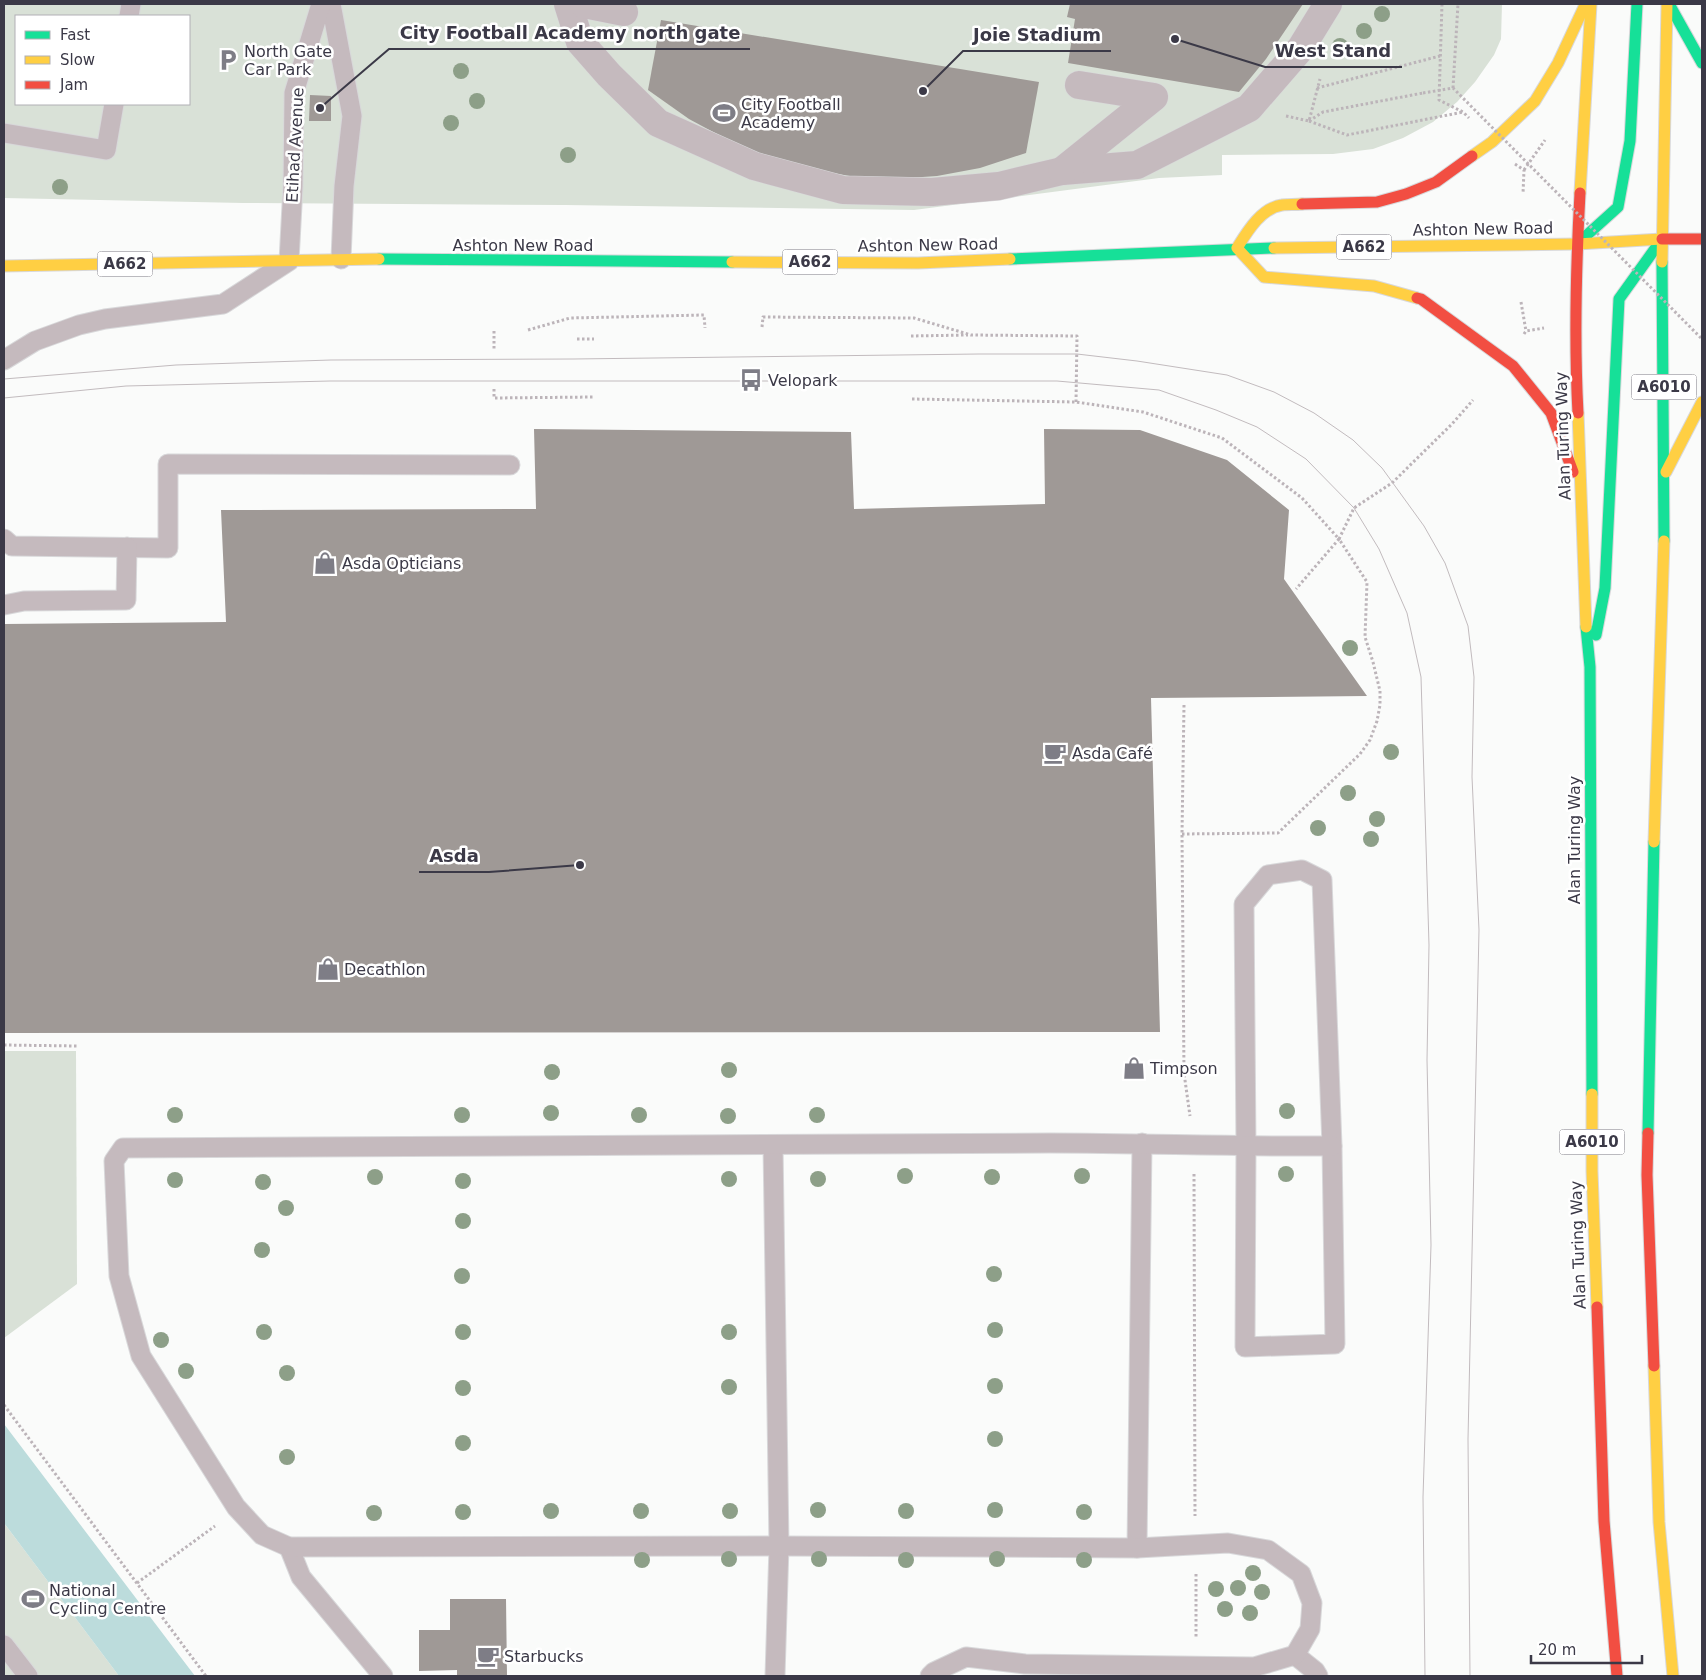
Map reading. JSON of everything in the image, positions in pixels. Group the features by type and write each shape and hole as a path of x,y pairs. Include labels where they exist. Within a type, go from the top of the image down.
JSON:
{"main road":[{"path":"1582,497 1551,413 1504,358 1421,300 1374,286 1264,277 1237,248 1255,221 1272,208 1280,205 1377,202 1406,194 1436,182 1492,142 1535,101 1558,63 1585,4"},
{"name":"Alan Turing Way","path":"1591,4 1577,244 1576,375 1582,497 1584,608 1590,667 1592,1170 1604,1521 1617,1676"},
{"path":"1577,244 1618,207 1630,141 1637,4"},
{"path":"1668,4 1702,63"},
{"name":"A6010","path":"1668,4 1662,239 1664,535 1655,799 1647,1175 1659,1522 1674,1676"},
{"name":"Ashton New Road","path":"4,266 341,259 918,263 1237,248 1577,244 1702,238"},
{"path":"1590,667 1606,588 1619,299 1662,239"},
{"path":"1664,475 1702,402"}],"street":[{"path":"568,4 580,42 609,75 658,123 754,166 844,190 913,192 998,186 1062,171 1137,165 1249,108 1300,48 1328,4"},
{"path":"584,4 624,12"},
{"path":"1062,171 1154,97 1079,85"}],"lane":[{"name":"Etihad Avenue","path":"289,261 293,186 294,93 321,4"},
{"path":"331,4 352,116 344,186 341,259"},
{"path":"4,133 106,150 114,105"},
{"path":"4,360 35,341 78,325 105,319 223,304 289,261"},
{"path":"4,539 12,546 168,548 168,464 510,465"},
{"path":"4,605 24,601 126,600 127,547"},
{"path":"1302,870 1322,880 1332,1146 1335,1344 1245,1347 1246,1147 1244,904 1268,875 1302,870"},
{"path":"1137,1548 1142,1143"},
{"path":"930,1676 934,1672 966,1657 1025,1670 1140,1671 1196,1665 1254,1667 1295,1655 1310,1629 1312,1603 1301,1574 1268,1550 1228,1543 1137,1548 779,1546 289,1547 262,1535 236,1507 141,1356 119,1276 114,1161 123,1148 1142,1143 1246,1147 1332,1146"},
{"path":"773,1145 779,1546 776,1676"},
{"path":"289,1547 302,1577 383,1676"},
{"path":"4,1645 28,1676"},
{"path":"1295,1655 1315,1671 1318,1676"}],"path":[{"path":"1442,4 1440,56 1439,100 1463,112 1347,135 1309,121 1323,112 1453,88"},
{"path":"1458,4 1453,88 1702,339"},
{"path":"1317,88 1440,56"},
{"path":"1524,194 1524,170 1550,133"},
{"path":"1511,160 1524,170"},
{"path":"1521,302 1526,331"},
{"path":"528,330 570,318 704,315 704,328"},
{"path":"762,327 762,317 914,318 971,334"},
{"path":"494,331 494,350"},
{"path":"911,336 971,334 1077,336 1076,402"},
{"path":"577,339 594,339"},
{"path":"494,389 494,398 595,397"},
{"path":"912,399 1076,402 1143,412 1222,438 1302,498 1339,539 1367,582 1365,637 1380,691 1377,721 1370,740 1349,765 1278,834 1182,834"},
{"path":"1296,589 1339,539 1354,508 1392,483 1452,424 1473,400"},
{"path":"1184,705 1182,834 1184,1073 1194,1145 1196,1665"},
{"path":"4,1045 77,1046"},
{"path":"4,1405 206,1676"},
{"path":"137,1583 209,1532 236,1507"}],"shaded area":[{"name":"City Football Academy","path":"4,4 1502,4 1501,39 1494,55 1475,82 1457,102 1433,122 1403,138 1373,149 1333,154 1222,155 1222,175 1159,178 914,210 243,203 4,198"},
{"path":"4,1051 76,1051 77,1284 4,1338"},
{"name":"National Cycling Centre","path":"4,1523 119,1676 4,1676"}],"water":[{"path":"4,1424 195,1676 119,1676 4,1523"}],"building":[{"path":"1070,4 1303,4 1266,59 1239,92 1068,63 1075,19 1067,17"},
{"path":"661,20 1039,82 1026,153 980,168 937,176 893,179 850,176 809,169 768,158 728,140 689,119 648,90"},
{"path":"310,95 331,96 331,121 309,121"},
{"path":"534,429 851,432 854,509 1045,504 1044,429 1140,430 1227,460 1289,510 1284,579 1367,696 1151,698 1160,1032 4,1033 4,624 226,622 221,510 536,509"},
{"path":"450,1599 506,1599 507,1676 457,1676 457,1670 419,1671 419,1630 450,1630"}],"tram line":[{"path":"4,379 176,365 331,360 1077,354 1227,375 1274,392 1314,413 1353,440 1382,468 1424,526 1445,563 1468,626 1474,677 1472,777 1479,930 1468,1439 1470,1676"},
{"path":"4,398 126,386 330,381 1057,381 1159,390 1257,427 1306,459 1354,508 1379,549 1407,613 1421,677 1429,945 1427,1060 1431,1245 1423,1497 1425,1676"}],"traffic: fast":[{"path":"1577,244 1618,207 1630,141 1637,4"},
{"path":"1669,4 1702,63"},
{"path":"1596,635 1605,588 1619,299 1662,239"},
{"path":"1010,259 1274,248"},
{"path":"379,259 732,262"},
{"path":"1662,262 1664,541"},
{"path":"1586,627 1590,667 1592,1094"},
{"path":"1648,1133 1654,842"}],"traffic: slow":[{"path":"1580,193 1591,4"},
{"path":"1662,262 1667,4"},
{"path":"1472,156 1492,142 1535,101 1558,63 1585,5"},
{"path":"1302,204 1282,205 1268,211 1255,222 1237,248 1264,277 1374,286 1417,298"},
{"path":"1577,244 1662,239"},
{"path":"1274,248 1577,244"},
{"path":"4,266 379,259"},
{"path":"732,262 918,263 1010,259"},
{"path":"1666,472 1702,402"},
{"path":"1578,413 1586,627"},
{"path":"1654,842 1664,541"},
{"path":"1592,1094 1592,1171 1597,1307"},
{"path":"1654,1366 1659,1522 1673,1676"}],"traffic: jam":[{"path":"1302,204 1377,202 1406,194 1436,182 1472,156"},
{"path":"1578,413 1576,303 1580,193"},
{"path":"1662,239 1702,239"},
{"path":"1417,298 1513,366 1551,413 1573,472"},
{"path":"1648,1133 1647,1175 1654,1366"},
{"path":"1597,1307 1604,1521 1617,1676"}],"place":[{"name":"West Stand","path":"1175,39"},
{"name":"North Gate Car Park","path":"228,60"},
{"name":"Joie Stadium","path":"923,91"},
{"name":"City Football Academy north gate","path":"320,108"},
{"name":"City Football Academy","path":"724,113"},
{"name":"Velopark","path":"751,380"},
{"name":"Asda Opticians","path":"325,563"},
{"name":"Asda Café","path":"1055,753"},
{"name":"Asda","path":"580,865"},
{"name":"Decathlon","path":"328,969"},
{"name":"Timpson","path":"1134,1068"},
{"name":"National Cycling Centre","path":"33,1599"},
{"name":"Starbucks","path":"488,1656"}]}
